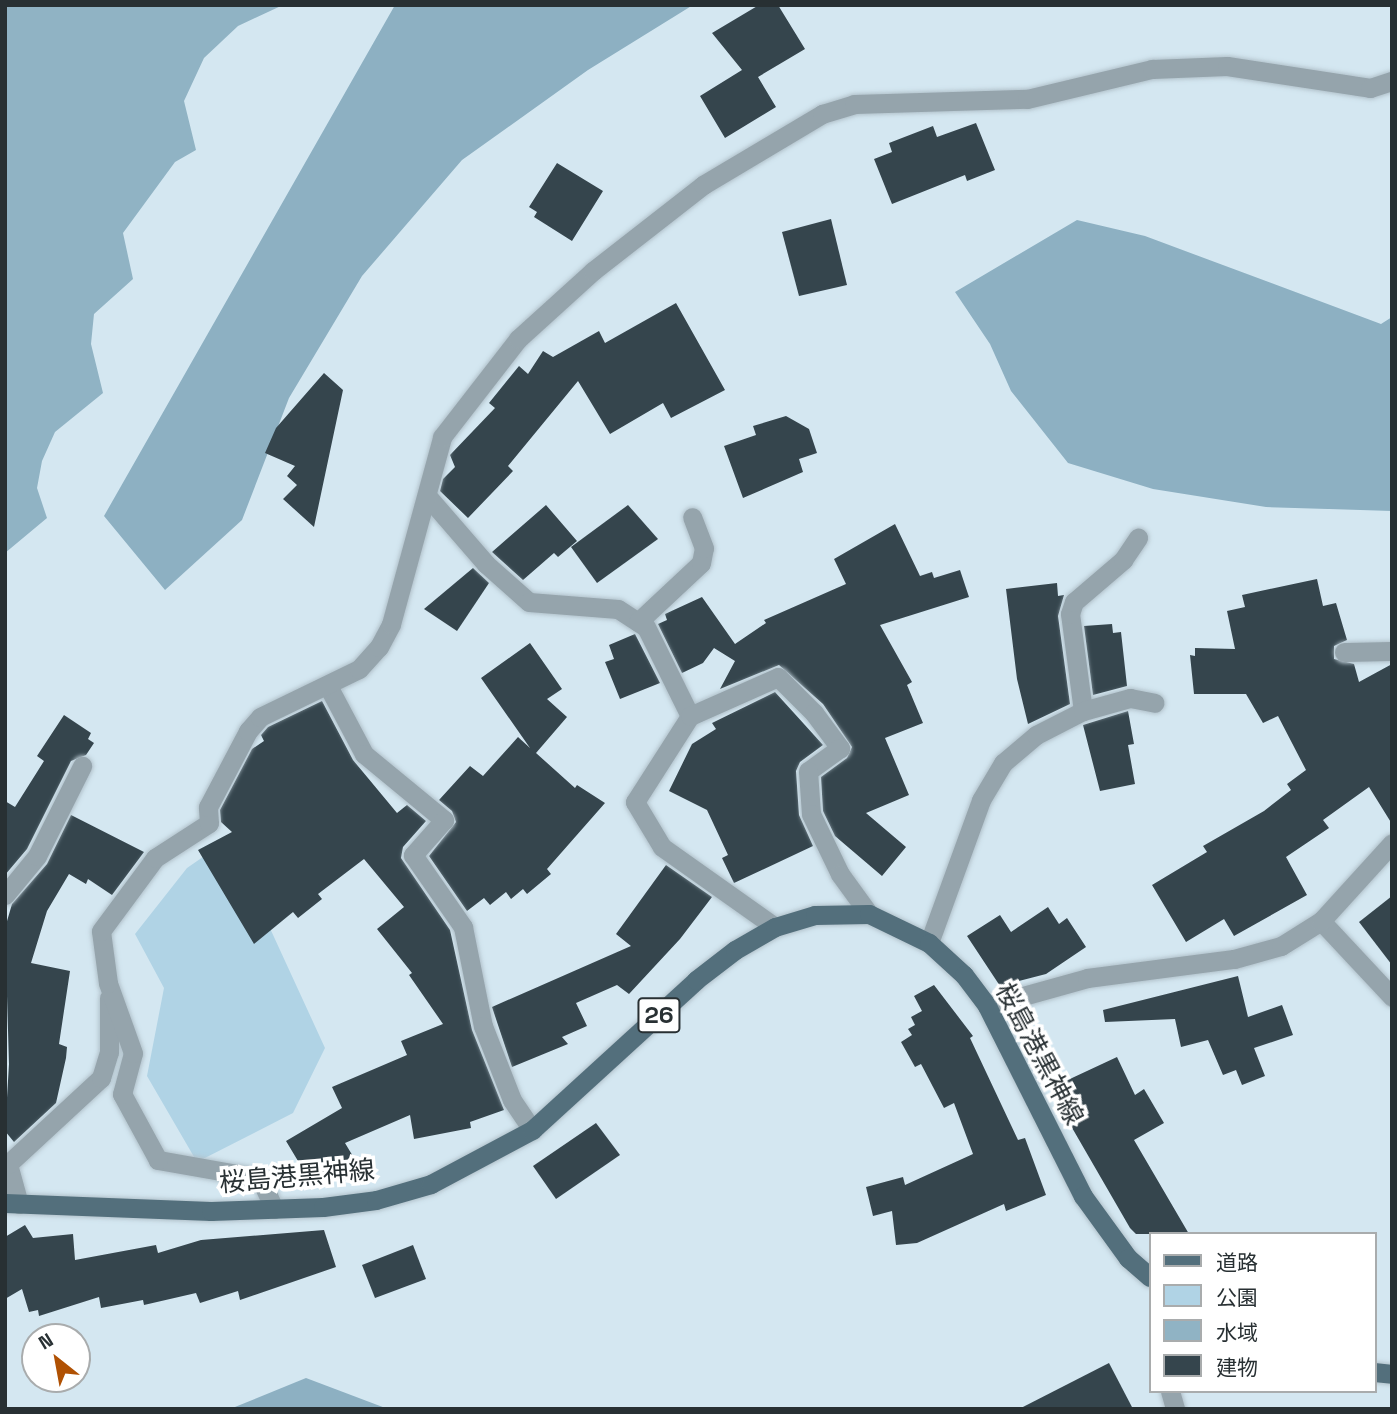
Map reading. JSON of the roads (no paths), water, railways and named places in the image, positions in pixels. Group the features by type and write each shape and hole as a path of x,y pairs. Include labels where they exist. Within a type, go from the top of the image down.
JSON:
{"main road":[{"name":"桜島港黒神線","path":"12,1203 274,1209 376,1200 431,1184 532,1130 696,980 775,927 815,915 869,914 929,943 964,975 987,1006 1083,1196 1128,1258 1148,1275"}],"street":[{"path":"274,1209 260,1178 158,1160 122,1094 133,1053 101,931 155,858 209,822 208,807 248,731 260,717 359,669 380,647 428,497 442,437 518,339 652,223 703,185 822,114 853,104 1027,99 1152,69 1227,66 1370,88 1392,81"},
{"path":"428,497 486,565 529,602 618,609 646,627 690,716"},
{"path":"638,622 701,564 704,548 692,517"},
{"path":"1083,711 1070,614 1074,602 1123,560 1138,538"},
{"path":"1344,652 1392,652"},
{"path":"775,927 662,847 635,802 690,716 778,677 814,713 840,748 808,771 811,814 840,874 869,914"},
{"path":"328,686 364,754 443,820 413,855 463,927 483,1026 512,1100 532,1130"},
{"path":"929,943 981,800 1003,763 1036,735 1083,711 1130,698 1155,703"},
{"path":"5,895 37,856 82,766"},
{"path":"987,1006 1087,978 1234,959 1281,946 1321,921 1392,843"},
{"path":"1321,921 1392,997"},
{"path":"12,1203 6,1163 101,1078 109,1052 114,982"}],"water":[{"path":"5,5 283,5 238,26 204,58 184,101 196,150 175,162 123,233 133,279 94,314 91,344 103,393 55,432 42,461 37,488 47,518 5,553"}]}
